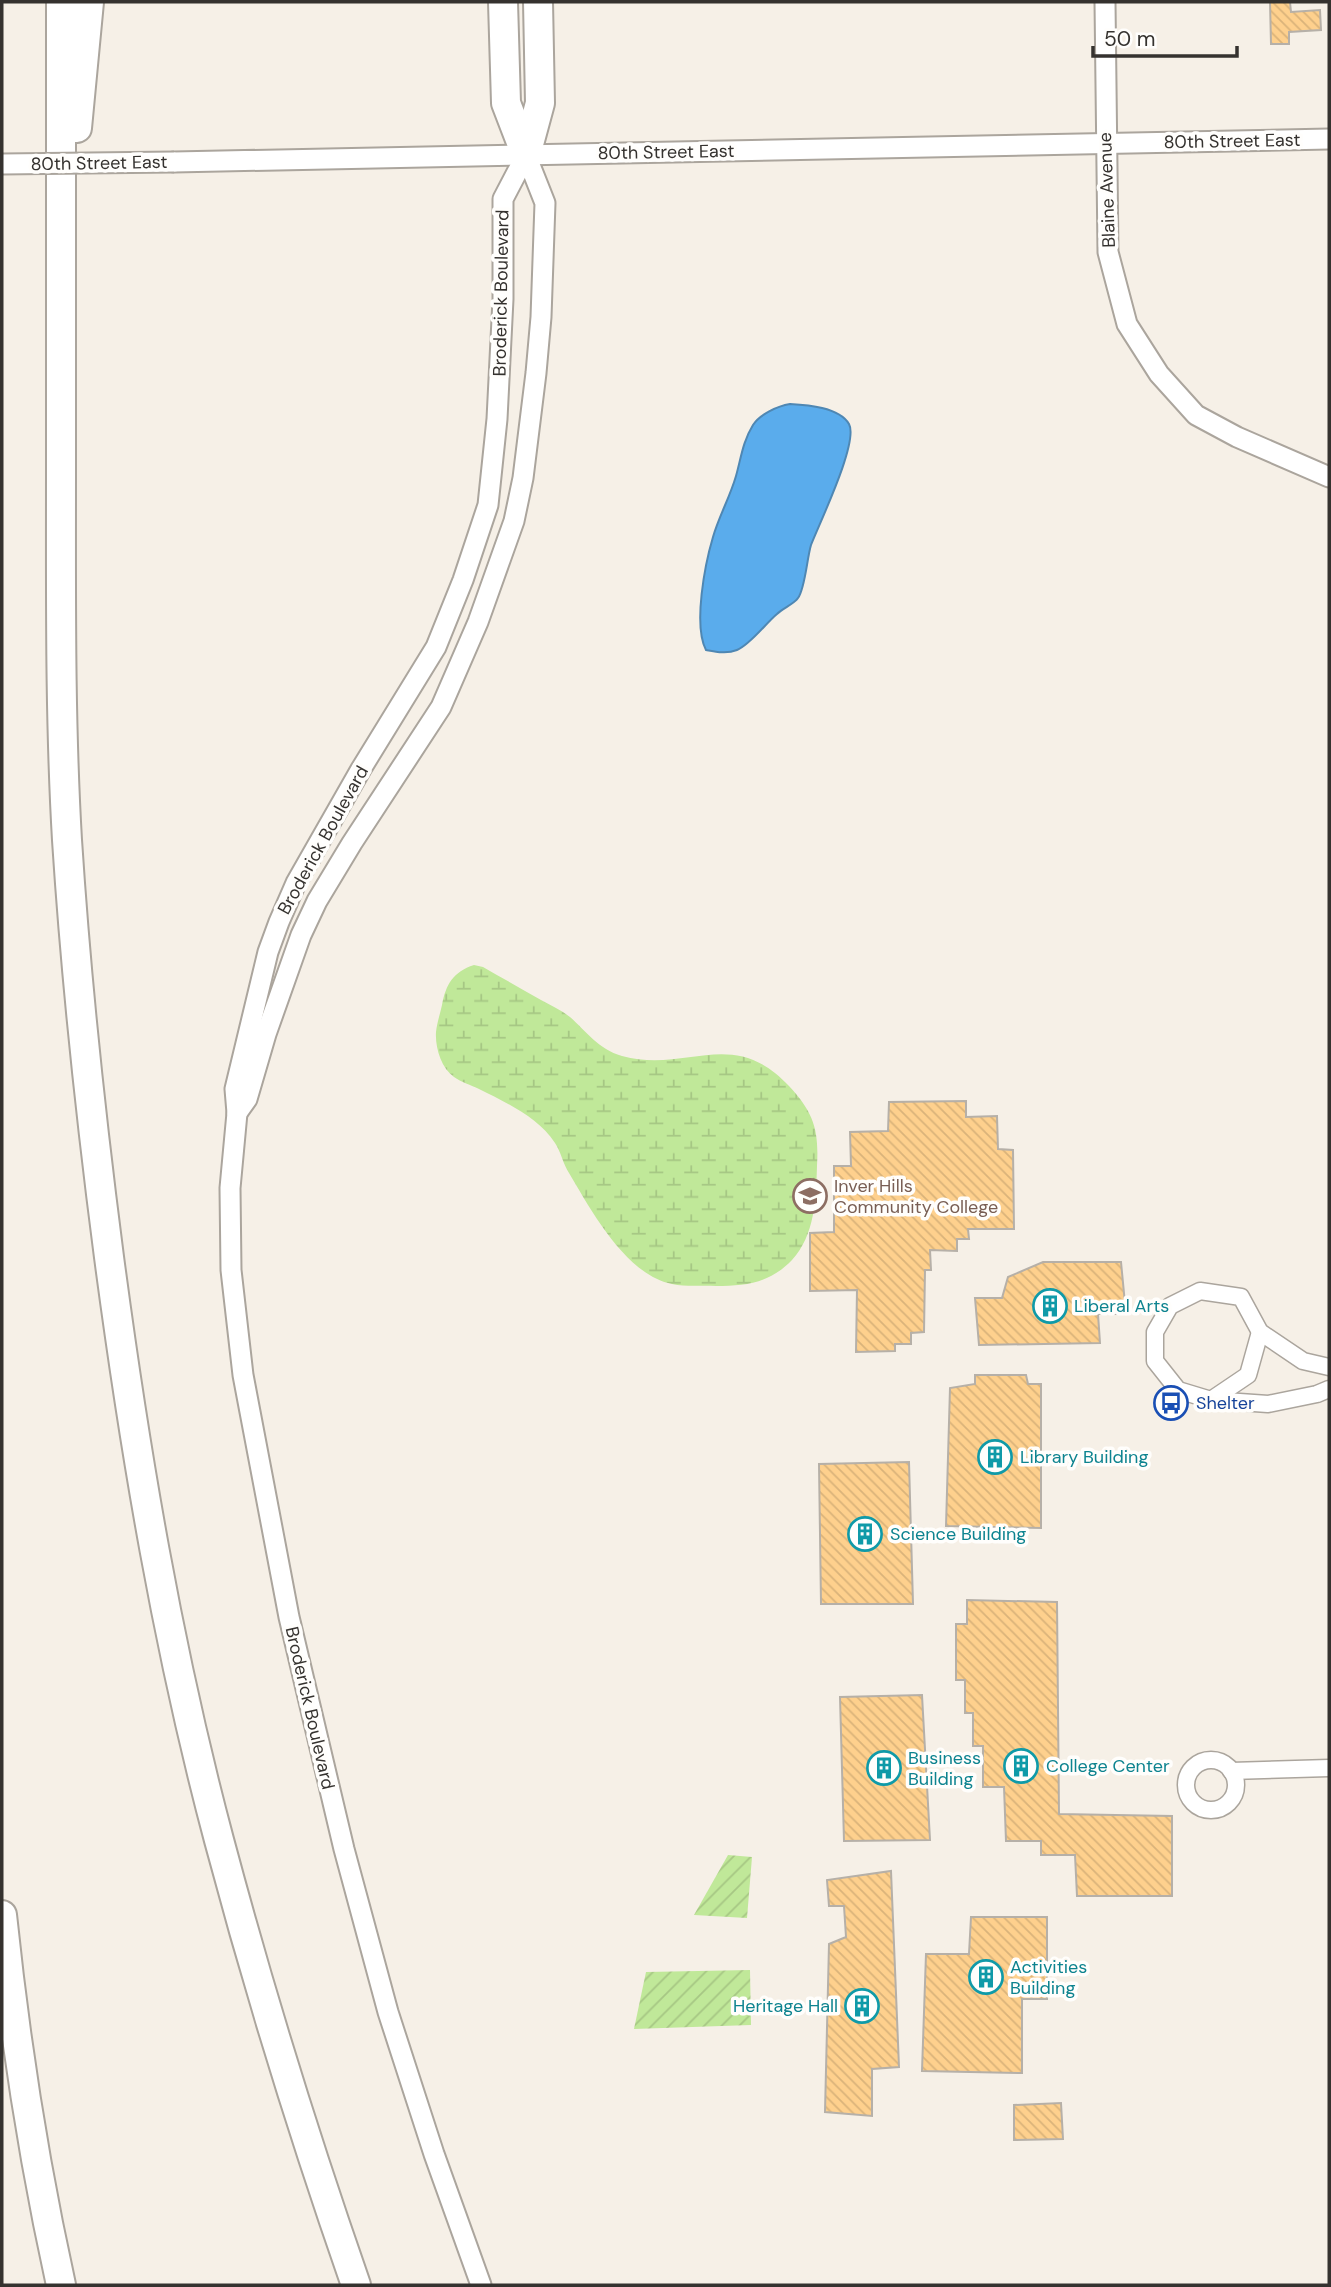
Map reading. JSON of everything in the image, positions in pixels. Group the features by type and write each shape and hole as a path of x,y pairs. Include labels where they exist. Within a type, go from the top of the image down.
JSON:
{"highway":[{"path":"61,2 62,701 68,850 97,1167 139,1467 175,1652 218,1837 265,2005 356,2285"},
{"path":"61,302 89,2"},
{"path":"503,2 506,103 526,155"},
{"path":"526,155 540,103 538,2"},
{"path":"2,1915 22,2077 61,2285"}],"street":[{"name":"Blaine Avenue","path":"1105,2 1108,252 1127,324 1159,374 1196,415 1237,437 1329,477"},
{"name":"80th Street East","path":"2,164 1329,139"},
{"name":"Broderick Boulevard","path":"481,2285 426,2130 381,1987 344,1849 289,1617 243,1375 229,1231 237,1113 235,1089 268,952 278,922 328,826 436,647 463,580 488,505 497,419 503,299 503,199 526,155"},
{"name":"Broderick Boulevard","path":"237,1113 247,1099 270,1021 301,935 317,901 352,843 441,707 478,622 514,521 523,478 536,373 545,203 526,155"},
{"path":"1329,1367 1303,1361 1260,1332 1241,1297 1200,1291 1170,1306 1155,1332 1155,1361 1178,1390 1211,1400 1268,1404 1329,1389"},
{"path":"1211,1400 1248,1374 1260,1332"},
{"path":"1231,1771 1329,1768"}],"green space":[{"path":"474,965 483,967 563,1012 599,1045 614,1053 646,1060 728,1054 748,1058 768,1068 789,1086 804,1105 813,1123 817,1153 813,1216 800,1250 792,1260 775,1274 757,1282 727,1286 688,1286 655,1278 625,1255 599,1222 557,1147 540,1125 499,1099 454,1077 442,1063 436,1032 446,991 456,975"},
{"path":"728,1855 752,1857 747,1918 694,1915"},
{"path":"750,1970 751,2025 634,2029 646,1972"}],"water":[{"path":"790,404 830,410 844,418 849,424 851,434 843,465 811,545 800,594 742,647 726,652 706,650 700,626 700,610 715,529 734,484 753,425 765,414"}],"building":[{"path":"1270,2 1290,2 1291,12 1320,10 1321,30 1289,32 1289,44 1271,44"},
{"path":"966,1101 966,1117 997,1116 998,1149 1013,1150 1014,1229 968,1229 969,1239 957,1239 957,1251 930,1250 931,1270 925,1270 924,1332 911,1333 911,1344 895,1344 895,1351 856,1352 857,1290 810,1291 810,1233 834,1232 834,1166 851,1166 850,1132 888,1131 889,1102"},
{"name":"Liberal Arts","path":"1043,1262 1121,1262 1126,1314 1098,1314 1100,1343 979,1345 975,1298 1002,1298 1008,1277"},
{"name":"Library Building","path":"975,1375 1026,1375 1028,1384 1041,1384 1041,1528 946,1526 950,1388 975,1384"},
{"name":"Science Building","path":"909,1462 913,1604 821,1604 819,1464"},
{"name":"College Center","path":"967,1600 1057,1602 1059,1814 1172,1816 1172,1896 1077,1896 1075,1855 1041,1855 1041,1841 1006,1841 1004,1787 983,1787 983,1746 973,1746 973,1713 965,1713 965,1680 956,1680 956,1624 967,1624"},
{"name":"Business Building","path":"922,1695 930,1840 844,1841 840,1697"},
{"name":"Heritage Hall","path":"891,1871 899,2067 872,2069 872,2116 825,2112 829,1944 846,1937 844,1906 829,1906 827,1880"},
{"name":"Activities Building","path":"971,1917 1047,1917 1047,1999 1022,1999 1022,2073 922,2071 926,1954 969,1954"},
{"path":"1061,2103 1063,2139 1014,2140 1014,2105"}],"place":[{"name":"Inver Hills Community College","path":"810,1196"},
{"name":"Liberal Arts","path":"1050,1306"},
{"name":"Shelter","path":"1171,1403"},
{"name":"Library Building","path":"995,1457"},
{"name":"Science Building","path":"865,1534"},
{"name":"College Center","path":"1021,1766"},
{"name":"Business Building","path":"884,1768"},
{"name":"Activities Building","path":"986,1977"},
{"name":"Heritage Hall","path":"862,2006"}]}
